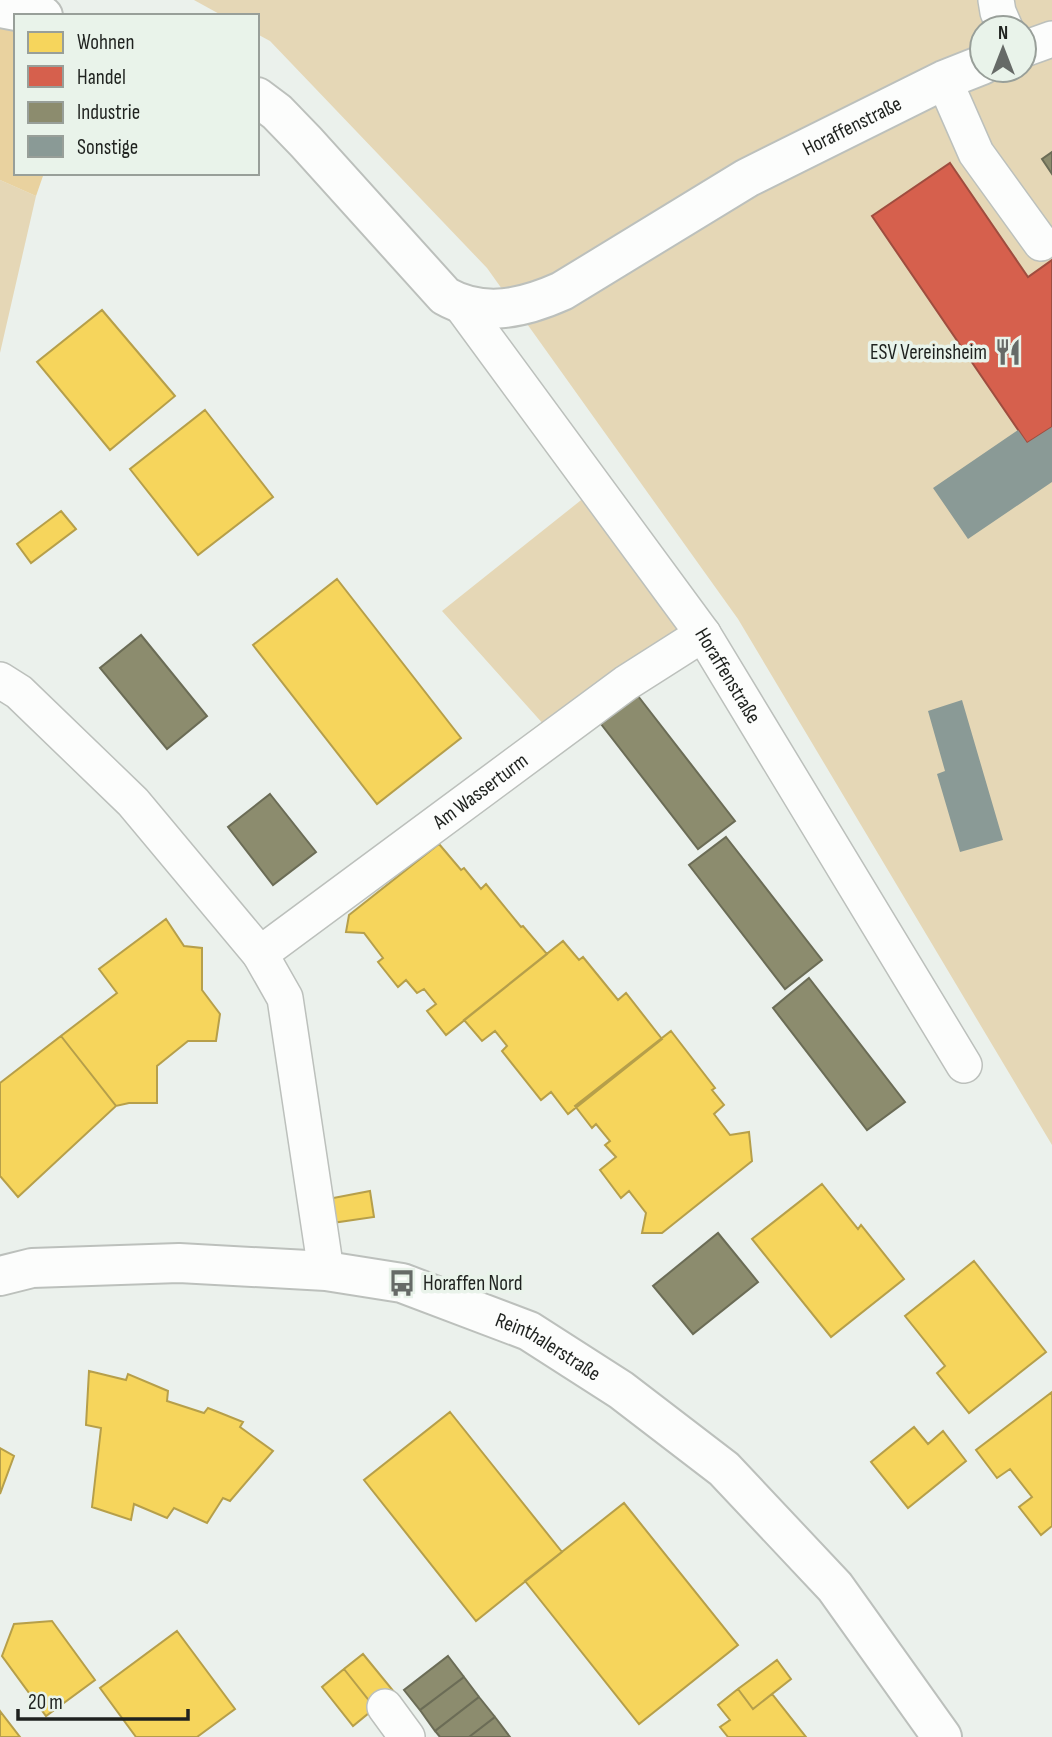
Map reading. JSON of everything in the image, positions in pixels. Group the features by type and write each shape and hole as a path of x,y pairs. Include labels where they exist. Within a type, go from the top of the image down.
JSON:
{"street":[{"path":"0,8 32,14"},
{"name":"Horaffenstraße","path":"259,99 306,142 445,296 461,305 484,310 509,309 536,303 553,295 747,178 968,71"},
{"name":"Reinthalerstraße","path":"0,1276 32,1268 179,1263 326,1271 402,1283 529,1331 621,1390 724,1469 835,1587 942,1737"}],"lane":[{"path":"944,80 976,153 1041,243"},
{"name":"Horaffenstraße","path":"461,305 703,634 964,1065"},
{"name":"Am Wasserturm","path":"260,954 626,682 703,634"},
{"path":"0,680 19,692 133,802 260,954 285,998 326,1271"},
{"path":"385,1707 407,1737"}],"shaded area":[{"path":"194,0 1052,0 1052,1145 738,619 487,268 270,41 259,35 259,14 219,14"},
{"path":"0,24 14,27 14,175 43,175 36,196 0,180"},
{"path":"0,180 36,196 0,353"},
{"path":"595,489 703,634 554,736 442,611"}],"building: Wohnen":[{"path":"102,310 175,396 110,450 37,362"},
{"path":"205,410 273,497 198,555 130,469"},
{"path":"61,511 76,529 31,563 17,544"},
{"path":"337,579 461,738 377,804 253,645"},
{"path":"439,844 481,889 486,884 547,954 446,1035 427,1011 436,1004 424,989 417,993 406,980 398,987 378,962 383,958 364,933 346,932 349,915"},
{"path":"166,919 184,946 202,948 202,990 220,1014 216,1041 188,1041 157,1066 157,1103 116,1106 61,1036 117,993 99,969"},
{"path":"563,941 579,960 583,957 618,1000 626,993 662,1039 568,1114 551,1092 541,1100 502,1051 507,1046 495,1031 482,1041 464,1020"},
{"path":"671,1031 715,1088 712,1090 724,1105 714,1114 730,1135 749,1132 752,1161 662,1233 642,1233 646,1213 629,1191 621,1198 600,1170 616,1157 605,1145 610,1141 596,1124 592,1128 575,1106"},
{"path":"61,1036 116,1106 18,1197 0,1176 0,1083"},
{"path":"822,1184 858,1229 861,1225 904,1279 831,1337 752,1239"},
{"path":"370,1191 374,1217 332,1223 328,1199"},
{"path":"974,1261 1046,1352 969,1413 937,1373 945,1366 905,1316"},
{"path":"89,1371 126,1380 128,1374 168,1391 167,1401 204,1413 208,1408 243,1422 240,1427 273,1451 230,1501 223,1498 207,1523 174,1508 167,1518 134,1504 131,1520 92,1507 101,1428 86,1425"},
{"path":"1052,1392 1052,1526 1041,1535 1019,1507 1032,1497 1010,1469 997,1478 976,1450"},
{"path":"450,1412 562,1552 476,1621 364,1480"},
{"path":"914,1427 928,1444 943,1431 966,1461 908,1508 871,1462"},
{"path":"0,1448 14,1456 0,1494"},
{"path":"624,1503 738,1645 639,1724 525,1581"},
{"path":"52,1621 95,1680 46,1716 2,1656 14,1624"},
{"path":"177,1631 235,1709 197,1737 136,1737 100,1688"},
{"path":"363,1654 395,1693 375,1708 344,1669"},
{"path":"777,1660 791,1679 753,1709 738,1689"},
{"path":"344,1669 375,1708 353,1726 322,1687"},
{"path":"738,1689 753,1709 772,1694 806,1737 728,1737 720,1727 730,1720 718,1705"},
{"path":"0,1711 20,1737 0,1737"}],"building: Handel":[{"name":"ESV Vereinsheim","path":"950,163 1028,277 1052,260 1052,427 1027,443 872,216"}],"building: Industrie":[{"path":"1052,152 1052,174 1042,159"},
{"path":"141,635 207,716 167,749 100,668"},
{"path":"638,696 735,821 698,849 601,724"},
{"path":"270,794 316,852 273,885 228,827"},
{"path":"726,837 822,960 785,989 689,865"},
{"path":"809,978 905,1102 867,1130 773,1008"},
{"path":"718,1233 758,1282 693,1334 653,1286"},
{"path":"448,1656 464,1677 420,1710 404,1690"},
{"path":"464,1677 479,1697 435,1731 420,1710"},
{"path":"479,1697 495,1717 469,1737 440,1737 435,1731"},
{"path":"495,1717 510,1737 469,1737"}],"building: Sonstige":[{"path":"1052,427 1052,482 968,539 933,488 1018,430 1027,443"},
{"path":"962,700 1003,840 960,852 937,774 945,771 928,711"}],"place":[{"name":"ESV Vereinsheim","path":"1008,352"},
{"name":"Horaffen Nord","path":"402,1283"}]}
